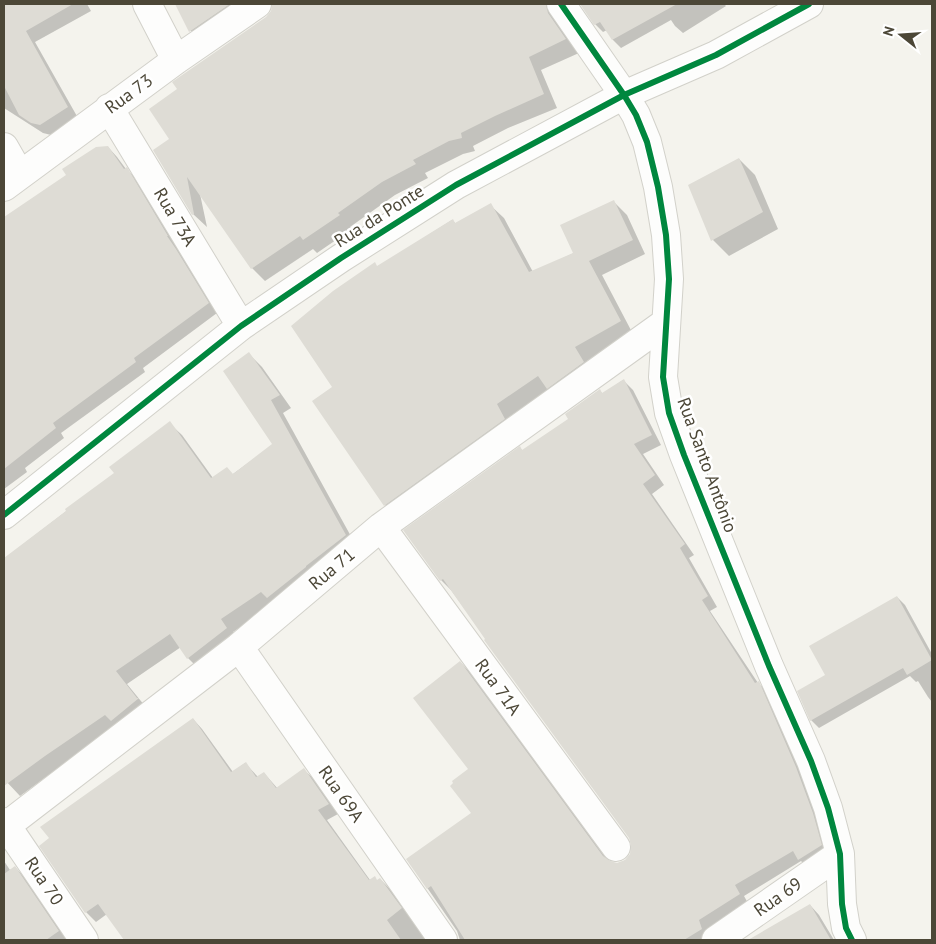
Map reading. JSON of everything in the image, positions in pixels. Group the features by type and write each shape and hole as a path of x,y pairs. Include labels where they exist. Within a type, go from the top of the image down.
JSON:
{"street":[{"path":"147,4 176,60"},
{"name":"Rua 73","path":"12,181 109,108 257,4"},
{"name":"Rua Santo Antônio","path":"561,4 624,95 636,115 646,142 658,188 666,235 669,279 663,377 668,413 762,648 811,761 828,808 840,854 842,904 846,928 852,940"},
{"name":"Rua da Ponte","path":"4,515 241,326 341,258 456,185 624,95 716,55 810,4"},
{"name":"Rua 73A","path":"109,108 241,326"},
{"path":"4,147 12,181"},
{"name":"Rua 71","path":"5,824 239,647 381,527 665,323"},
{"name":"Rua 71A","path":"381,527 616,847"},
{"name":"Rua 69A","path":"239,647 443,940"},
{"name":"Rua 70","path":"5,824 84,940"},
{"name":"Rua 69","path":"716,940 840,854"}],"building":[{"path":"4,4 73,4 26,31 68,107 40,125 31,123 19,115 4,86"},
{"path":"175,4 230,4 189,32"},
{"path":"272,4 546,4 548,13 566,39 529,57 544,94 461,133 462,138 449,141 413,160 416,164 382,182 338,213 340,215 303,240 300,236 251,269 187,177 194,214 192,215 153,150 169,139 149,109 177,89 172,82 266,17 271,11"},
{"path":"580,4 677,4 612,40 600,22 594,25"},
{"path":"108,146 124,169 127,167 209,303 134,358 136,362 53,423 56,428 4,469 4,217 66,175 62,169 96,147"},
{"path":"739,158 763,212 711,241 688,185"},
{"path":"614,200 633,240 589,261 621,321 575,347 584,362 547,389 538,376 497,404 505,419 384,506 312,401 332,387 291,326 333,291 375,262 377,266 453,219 455,223 491,203 529,272 573,253 560,225"},
{"path":"249,352 280,395 271,400 346,535 267,598 261,592 221,619 227,628 187,659 170,634 116,671 137,698 139,698 111,721 105,715 4,786 4,558 114,473 109,467 170,421 211,478 227,467 233,474 272,444 223,371"},
{"path":"624,379 652,435 634,444 655,475 643,484 685,544 680,548 708,596 702,600 755,683 759,681 796,767 813,813 822,845 798,860 793,851 735,885 740,894 699,920 702,929 684,940 465,940 431,886 427,889 406,859 471,813 450,786 453,783 452,781 468,769 413,698 460,661 603,856 617,863 625,860 630,854 631,845 629,838 484,640 443,579 440,581 403,530 520,446 522,450 568,419 565,414 600,389 602,393"},
{"path":"897,596 932,660 907,675 903,668 810,721 797,691 825,675 809,646"},
{"path":"193,718 231,772 246,762 256,777 264,772 276,788 304,768 329,804 318,810 369,880 375,876 377,880 380,878 402,908 387,920 401,940 124,940 98,904 85,913 39,846 49,838 40,827"},
{"path":"15,866 59,931 46,940 4,940 4,874"},
{"path":"810,904 831,940 748,940"}],"cycle path":[{"path":"561,4 624,95 636,115 647,142 658,187 666,235 669,279 663,377 669,413 769,666 811,761 828,808 840,854 842,904 846,928 852,940"},
{"path":"4,515 241,326 341,258 456,185 624,95 716,55 809,4"}]}
